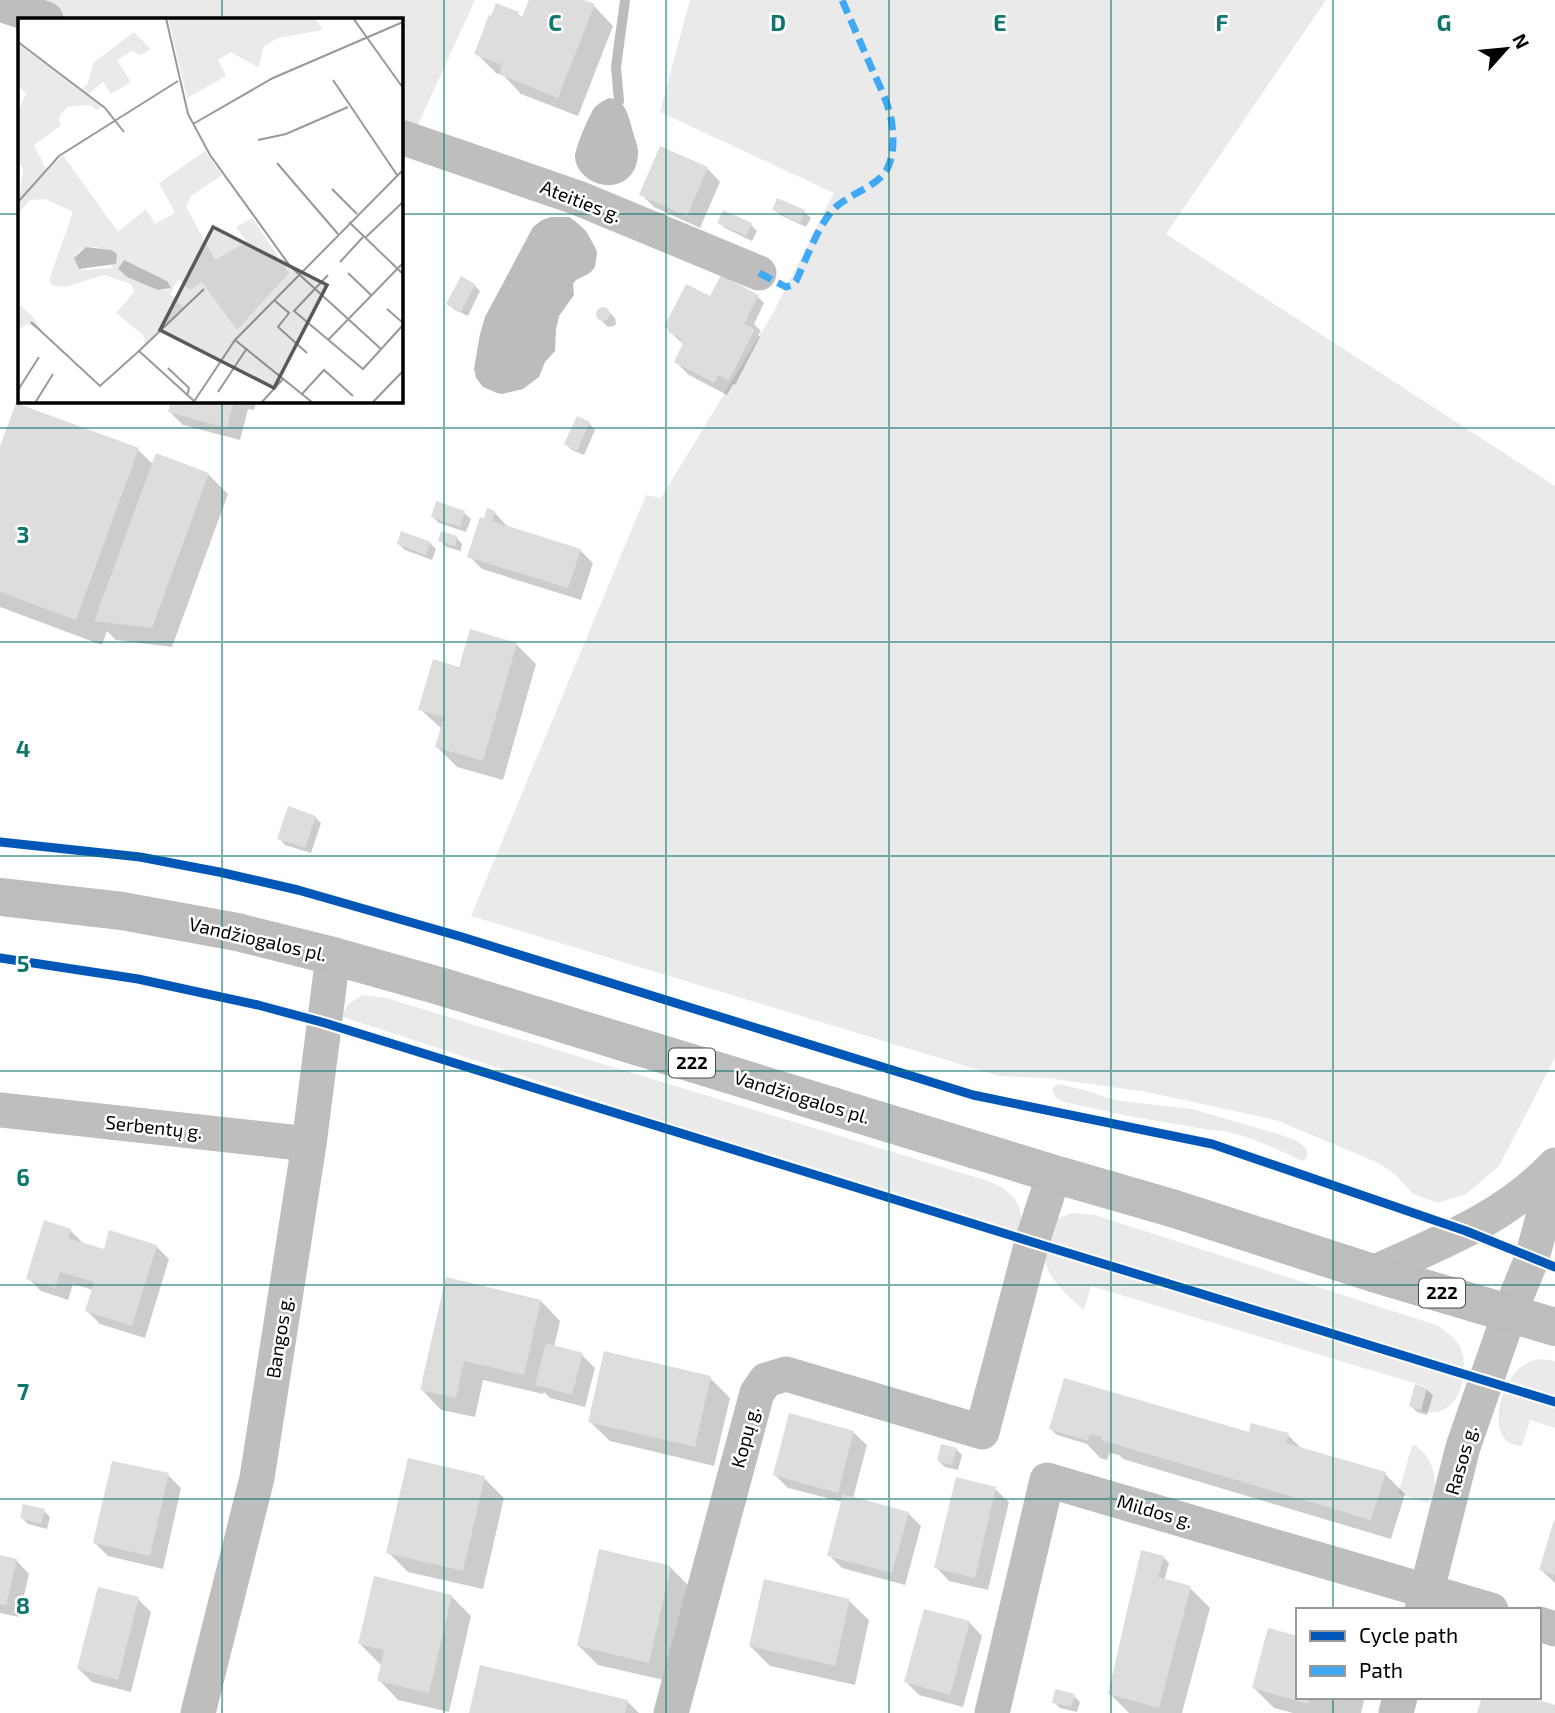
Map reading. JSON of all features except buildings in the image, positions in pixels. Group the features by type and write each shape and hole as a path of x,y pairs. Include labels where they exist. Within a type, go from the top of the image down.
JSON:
{"main road":[{"name":"Vandžiogalos pl.","path":"0,897 122,911 237,932 332,956 443,987 1175,1209 1373,1273 1555,1327"}],"street":[{"path":"0,4 43,18"},
{"name":"Ateities g.","path":"402,137 578,198 759,273"},
{"name":"Bangos g.","path":"198,1713 257,1478 309,1144 332,956"},
{"name":"Serbentų g.","path":"0,1110 309,1144"},
{"path":"1373,1273 1466,1231 1531,1190 1555,1165"},
{"name":"Rasos g.","path":"1425,1600 1463,1447 1510,1312 1532,1258 1555,1173"},
{"name":"Kopų g.","path":"671,1713 757,1393 766,1380 786,1374 982,1432 1032,1242 1054,1174"},
{"name":"Mildos g.","path":"992,1713 1048,1480 1425,1600 1478,1608"}],"shaded area":[{"path":"0,0 475,0 411,140 402,137 402,18 44,18"},
{"path":"690,0 1326,0 1166,234 1555,486 1555,1058 1499,1166 1466,1194 1438,1203 1413,1194 1395,1174 1376,1162 1276,1120 1147,1092 1048,1078 999,1076 471,916 646,495 661,498 772,315 834,193 660,112"},
{"path":"609,98 624,106 638,151 631,175 619,183 603,185 587,178 579,169 575,157 592,111"},
{"path":"551,217 569,217 586,231 597,253 595,267 573,284 574,295 559,316 555,351 545,362 539,377 523,389 497,393 483,387 476,378 474,369 485,317 533,227"},
{"path":"363,995 386,998 988,1181 1006,1190 1017,1202 1021,1218 1018,1238 343,1017 347,1006"},
{"path":"1058,1084 1120,1101 1192,1109 1275,1133 1295,1140 1305,1147 1307,1158 1302,1161 1234,1133 1128,1116 1064,1102 1055,1097 1052,1088"},
{"path":"1072,1213 1095,1215 1439,1326 1457,1342 1463,1356 1463,1381 1459,1392 1444,1410 1433,1413 1421,1410 1427,1387 1091,1286 1084,1310 1059,1287 1049,1272 1045,1257 1057,1219"},
{"path":"1541,1359 1555,1361 1555,1428 1530,1420 1522,1446 1510,1443 1502,1435 1499,1424 1502,1398 1507,1385 1521,1367"},
{"path":"1414,1445 1426,1456 1433,1471 1434,1488 1428,1503 1398,1494"}],"waterway":[{"path":"619,101 616,67 625,0"}],"marked path":[{"path":"759,273 786,287 793,285 819,230 831,212 882,176 891,159 893,138 889,111 842,0"}],"cycle path":[{"path":"0,842 140,857 298,890 462,937 973,1095 1212,1144 1466,1231 1555,1267"},
{"path":"0,958 138,979 258,1005 325,1023 1555,1402"}]}
